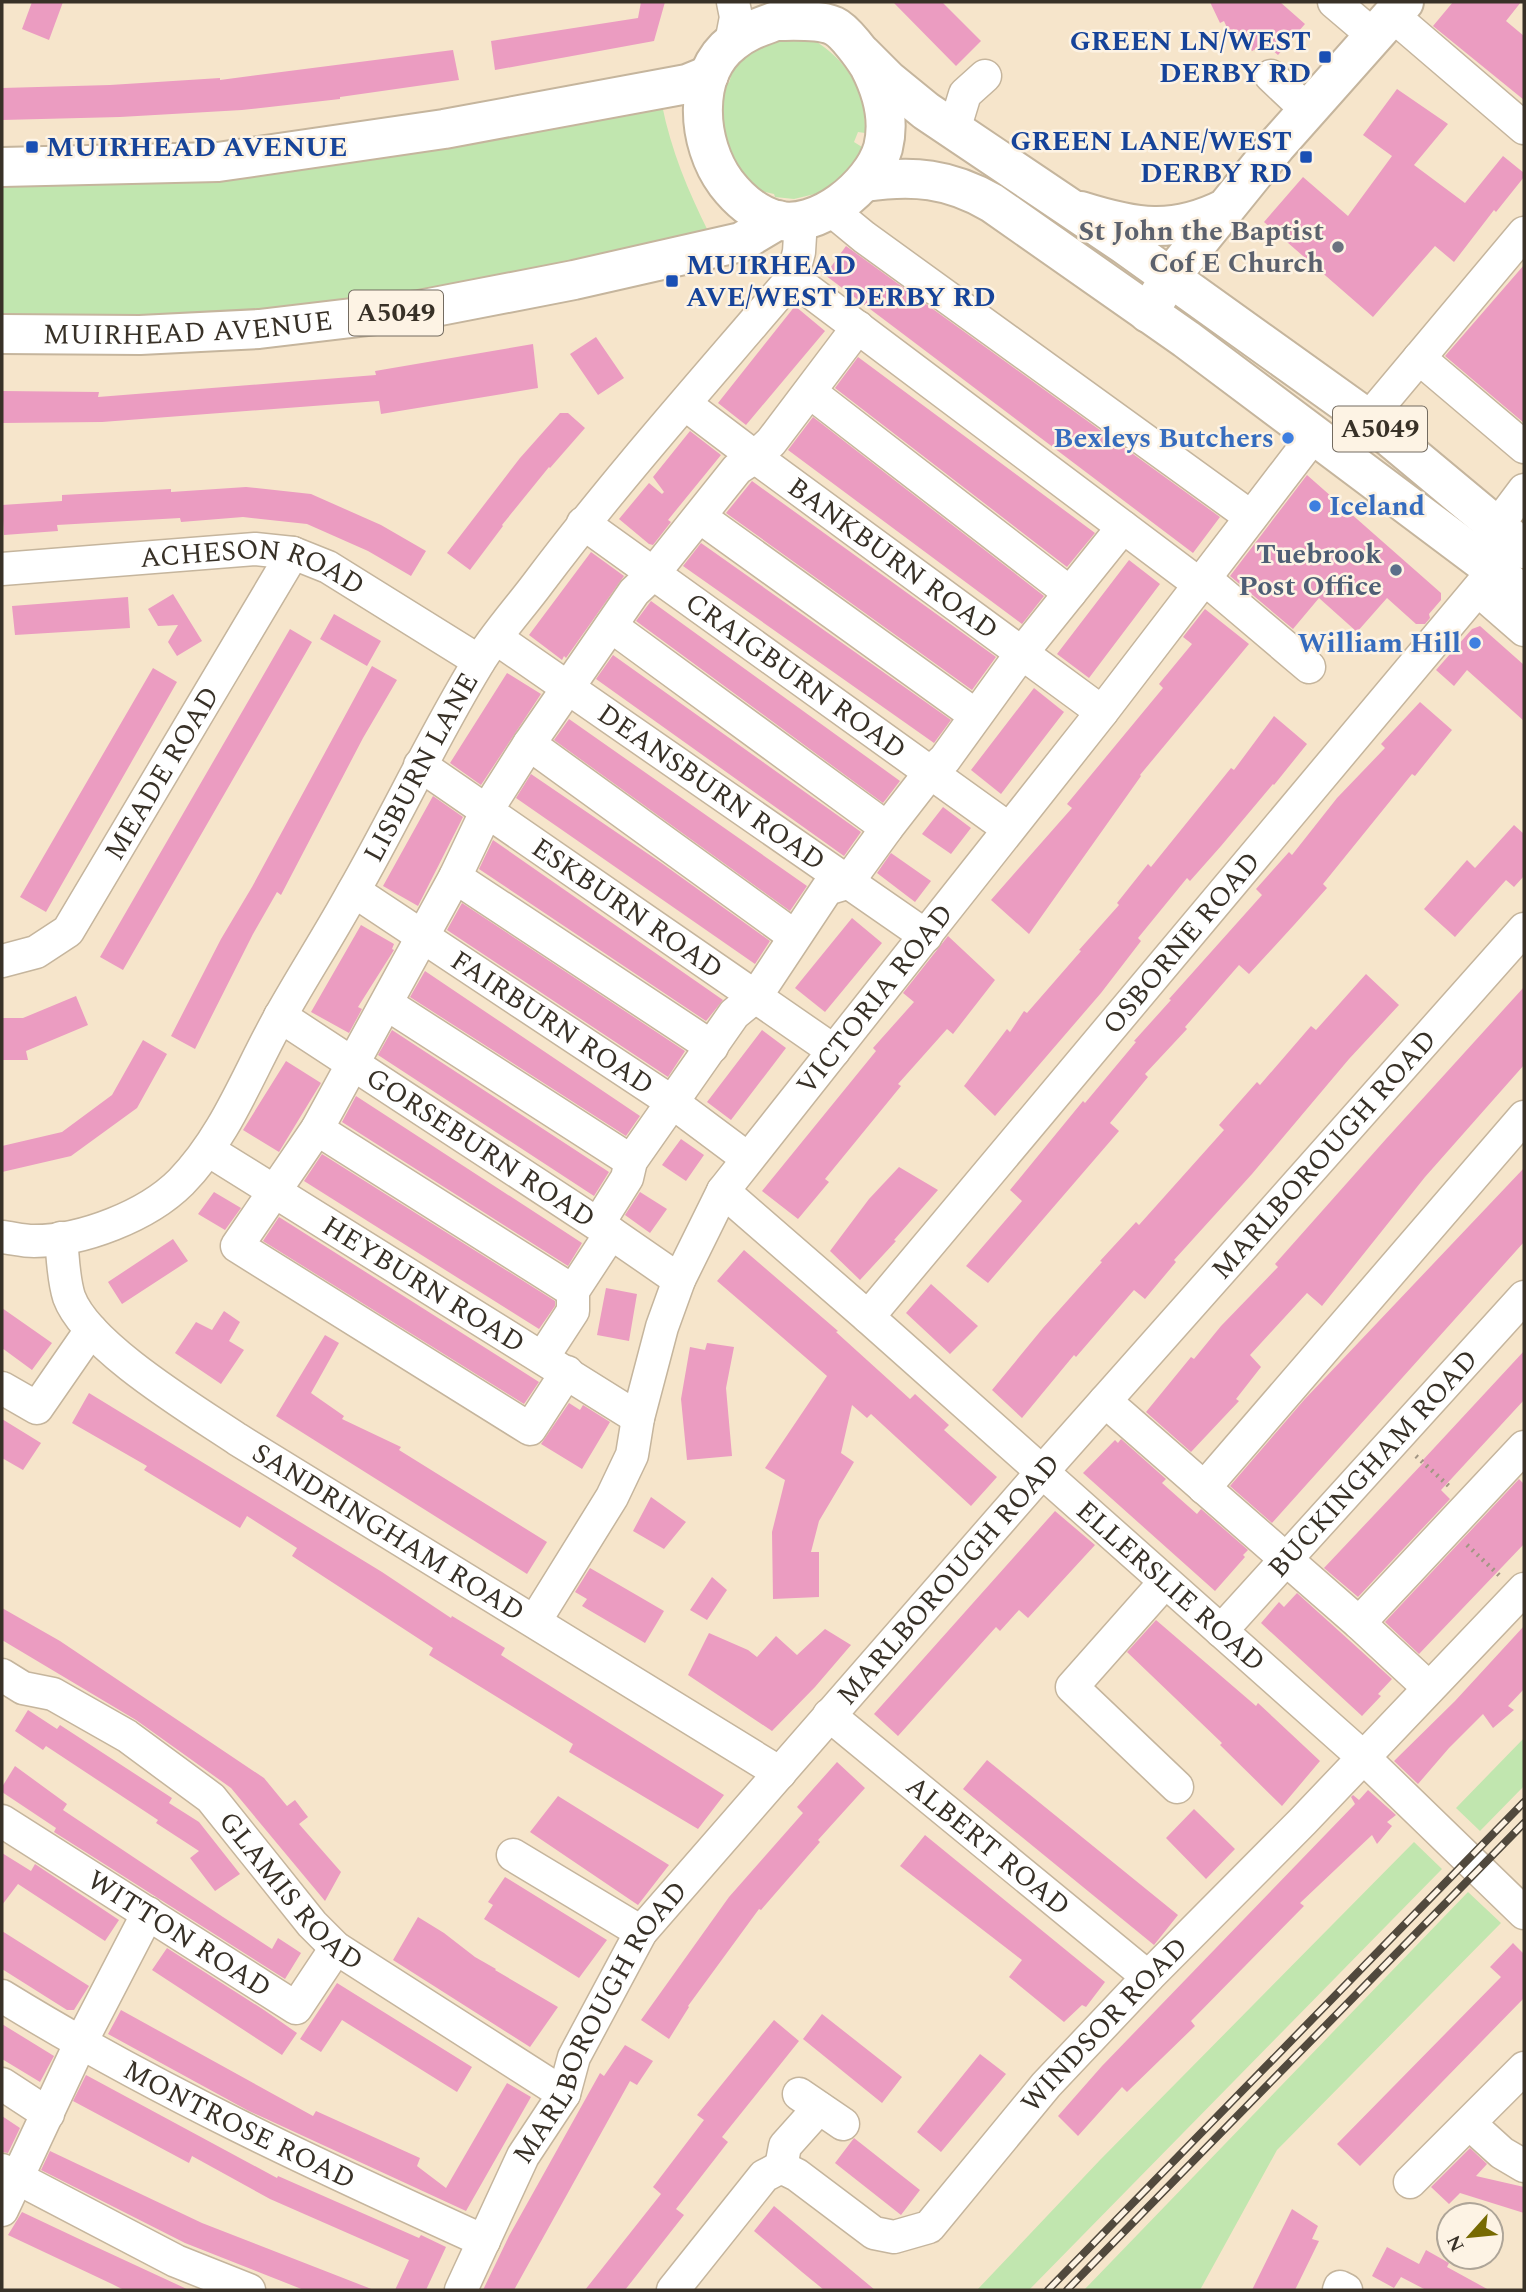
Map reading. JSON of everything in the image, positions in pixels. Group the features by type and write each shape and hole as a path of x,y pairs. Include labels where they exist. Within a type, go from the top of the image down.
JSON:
{"main road":[{"name":"A5049","path":"1507,536 1315,434 1049,242 976,194 957,186 920,179 865,182 803,216 750,208 732,191 719,173 708,145 703,120 704,91 709,75 731,43 751,30 776,21 803,21 824,14 905,94 1171,277 1368,419 1507,536 1524,596"},
{"path":"1148,313 1171,277 1227,207 1390,18"},
{"name":"A5049","path":"862,54 879,88 885,111 882,149 876,166 865,182"},
{"path":"2,167 218,162 471,125 687,85 709,75"},
{"path":"1068,206 1122,224 1155,227 1199,220 1227,207"},
{"name":"MUIRHEAD AVENUE","path":"2,334 139,335 259,329 419,310 574,280 741,242 803,216"}],"street":[{"path":"731,43 736,18 733,2"},
{"path":"1334,2 1390,18 1524,128"},
{"path":"954,130 965,94 985,76"},
{"path":"1271,76 1308,111"},
{"path":"803,216 864,237 1251,517"},
{"name":"LISBURN LANE","path":"2,1237 33,1241 92,1231 153,1205 181,1182 208,1150 235,1105 280,1016 354,891 419,765 488,650 583,523 792,278 799,252 803,216"},
{"path":"1368,419 1524,233"},
{"path":"792,278 1123,527 1202,581 1309,667"},
{"path":"858,327 771,442 737,469 653,574 634,593 528,744 487,810 455,877 317,1129 237,1246 530,1429 573,1311 573,1291 627,1178 631,1161 734,1014 756,996 827,889 847,883 929,774 945,759 1021,654 1123,527"},
{"path":"1419,358 1524,447"},
{"path":"810,392 1070,593"},
{"name":"BANKBURN ROAD","path":"685,404 1102,712"},
{"name":"VICTORIA ROAD","path":"534,1621 612,1497 632,1455 638,1418 662,1327 679,1280 723,1191 1102,712 1315,434"},
{"path":"700,517 975,715"},
{"name":"CRAIGBURN ROAD","path":"583,523 1009,829"},
{"path":"1507,536 1524,630"},
{"name":"OSBORNE ROAD","path":"868,1317 1507,536"},
{"name":"ACHESON ROAD","path":"2,569 255,550 293,553 328,567 488,650"},
{"name":"MEADE ROAD","path":"2,961 36,952 68,931 293,553"},
{"path":"611,626 887,828"},
{"name":"DEANSBURN ROAD","path":"488,650 567,687 926,936"},
{"path":"528,744 794,936"},
{"name":"ESKBURN ROAD","path":"419,765 834,1051"},
{"path":"455,877 712,1047"},
{"name":"FAIRBURN ROAD","path":"354,891 672,1102 747,1158"},
{"name":"MARLBOROUGH ROAD","path":"461,2290 523,2156 564,2094 574,2056 641,1932 1042,1472 1524,929"},
{"path":"387,1004 631,1161"},
{"name":"GORSEBURN ROAD","path":"280,1016 679,1280"},
{"path":"1204,1488 1524,1117"},
{"path":"317,1129 573,1291"},
{"name":"HEYBURN ROAD","path":"208,1150 638,1418"},
{"name":"ELLERSLIE ROAD","path":"723,1191 1363,1758 1524,1913"},
{"name":"SANDRINGHAM ROAD","path":"61,1238 69,1298 79,1315 91,1330 148,1380 237,1439 780,1773"},
{"name":"BUCKINGHAM ROAD","path":"1221,1631 1524,1297"},
{"path":"2,1388 37,1408 91,1330"},
{"path":"1105,1401 1359,1623 1429,1688"},
{"path":"1359,1623 1524,1447"},
{"path":"1165,1582 1072,1687 1177,1787"},
{"name":"WINDSOR ROAD","path":"781,2166 874,2233 894,2237 929,2227 1046,2084 1522,1592"},
{"name":"GLAMIS ROAD","path":"12,1681 53,1694 127,1735 211,1798 312,1924 336,1948 564,2094"},
{"name":"ALBERT ROAD","path":"829,1715 1148,1976"},
{"name":"WITTON ROAD","path":"2,1821 296,2008 336,1948"},
{"path":"513,1855 641,1932"},
{"path":"2,2210 8,2175 48,2114 80,2044 148,1913"},
{"name":"MONTROSE ROAD","path":"2,1996 80,2044 288,2151 484,2241"},
{"path":"1410,2182 1524,2068"},
{"path":"2,2084 48,2114"},
{"path":"673,2290 764,2176 781,2166 785,2146 820,2109"},
{"path":"1470,2124 1502,2153 1524,2166"},
{"path":"8,2175 176,2261 249,2290"},
{"path":"1339,2290 1340,2287 1346,2290"}],"path":[{"path":"1396,1438 1522,1592"}],"green space":[{"path":"801,37 815,41 846,68 861,98 865,133 858,132 854,142 862,147 846,176 823,192 794,199 775,197 774,194 761,191 740,175 719,130 725,82 729,83 731,76 728,74 733,63 767,38"},
{"path":"662,105 681,170 709,233 501,282 239,316 2,323 2,180"},
{"path":"1524,1738 1524,1786 1480,1831 1456,1808"},
{"path":"1414,1842 1442,1869 1029,2290 977,2290 1100,2160"},
{"path":"1468,1892 1501,1923 1277,2150 1200,2290 1084,2290"}],"building":[{"path":"32,2 63,2 49,40 22,29"},
{"path":"641,2 665,2 654,41 495,70 491,41 638,18"},
{"path":"893,2 942,2 981,41 956,66"},
{"path":"1210,2 1280,2 1305,24 1278,55 1265,44 1252,51 1245,39 1241,41 1234,29 1229,32 1224,21 1220,23"},
{"path":"1453,2 1521,2 1506,21 1524,36 1524,100 1433,26"},
{"path":"453,50 459,80 340,99 242,110 2,120 2,88 220,80"},
{"path":"1397,89 1448,124 1414,165 1465,203 1503,156 1524,173 1524,177 1496,212 1494,210 1454,262 1435,246 1373,317 1264,222 1303,177 1348,216 1392,156 1363,135"},
{"path":"846,246 1220,517 1193,553 825,275"},
{"path":"1524,265 1524,423 1445,356"},
{"path":"795,306 825,331 746,425 718,403"},
{"path":"596,337 624,378 598,395 570,354"},
{"path":"533,344 538,388 381,414 379,401 102,422 2,423 2,391 99,392 98,397 376,375 375,371"},
{"path":"858,357 1095,533 1067,567 835,388"},
{"path":"560,413 568,413 585,428 502,525 470,570 447,553 520,458"},
{"path":"813,417 1044,596 1022,624 788,450"},
{"path":"690,431 721,455 668,520 671,522 653,545 649,544 619,519 649,483 662,494 664,492 653,477"},
{"path":"1307,475 1441,593 1441,600 1429,614 1430,618 1425,624 1416,624 1387,598 1357,632 1319,598 1293,629 1230,576"},
{"path":"752,481 996,657 972,690 726,513"},
{"path":"246,487 311,494 381,525 426,551 411,576 368,551 307,524 243,517 181,522 180,518 57,525 58,531 4,535 2,505 62,501 62,495"},
{"path":"701,543 951,720 934,743 683,566"},
{"path":"591,552 624,576 562,660 529,635"},
{"path":"1129,560 1160,584 1089,678 1057,654"},
{"path":"173,594 202,641 177,656 168,642 178,625 158,626 148,609"},
{"path":"128,597 130,628 15,635 12,606"},
{"path":"651,601 900,781 883,803 636,621"},
{"path":"1205,609 1249,644 1140,775 1029,934 991,900 1072,808 1067,804 1163,688 1159,684 1192,644 1183,637"},
{"path":"334,614 381,641 367,666 320,639"},
{"path":"1480,626 1524,665 1524,721 1467,670 1454,686 1436,670 1472,629"},
{"path":"290,629 312,642 123,970 100,957"},
{"path":"613,655 861,832 844,856 596,679"},
{"path":"372,666 397,680 363,738 281,895 277,892 253,934 195,1049 171,1036 221,939"},
{"path":"153,668 177,682 46,912 20,897"},
{"path":"507,673 541,694 481,785 450,763"},
{"path":"1034,688 1064,712 1001,794 971,770"},
{"path":"1420,702 1452,730 1415,776 1412,774 1323,884 1327,888 1249,974 1239,965 1185,1027 1187,1029 1145,1074 1148,1077 1110,1123 1119,1131 988,1283 966,1266 1022,1201 1010,1190 1171,1000 1169,999 1262,895 1256,889 1289,852 1292,855 1337,798 1385,748 1381,744"},
{"path":"1274,716 1307,744 1190,881 1187,878 1138,938 1141,941 1101,993 995,1116 964,1086 1007,1029 1010,1032 1024,1011 1027,1013 1119,905 1117,903 1148,864 1151,867 1231,768 1234,770"},
{"path":"569,719 807,886 790,911 554,740"},
{"path":"531,774 770,941 755,964 516,798"},
{"path":"433,796 463,817 418,906 383,886"},
{"path":"943,807 971,828 951,854 922,834"},
{"path":"1514,825 1524,834 1524,876 1514,887 1506,880 1455,937 1424,909 1467,860 1475,868"},
{"path":"493,840 723,1000 706,1021 479,869"},
{"path":"891,853 931,881 915,902 877,873"},
{"path":"462,903 685,1051 668,1077 447,930"},
{"path":"852,918 882,943 825,1012 795,988"},
{"path":"361,925 394,944 394,950 358,1007 362,1009 349,1033 311,1012"},
{"path":"948,936 995,980 953,1034 947,1029 898,1084 901,1086 825,1179 829,1182 798,1219 762,1191 876,1051 873,1048 914,1002 903,993"},
{"path":"425,971 640,1116 626,1136 410,997"},
{"path":"1366,974 1399,1005 1174,1260 1176,1262 1145,1299 1134,1290 1076,1357 1074,1355 1022,1418 992,1390 1102,1262 1100,1261 1136,1222 1139,1225 1224,1130 1219,1125 1257,1082 1260,1085 1311,1026 1316,1030"},
{"path":"1524,987 1524,1065 1425,1177 1322,1306 1307,1293 1250,1355 1261,1367 1236,1399 1239,1401 1191,1452 1146,1412 1191,1357 1194,1359 1221,1326 1278,1267 1275,1264"},
{"path":"76,996 88,1025 26,1051 28,1060 2,1060 2,1018 23,1018"},
{"path":"392,1030 609,1172 594,1196 378,1055"},
{"path":"762,1030 786,1048 731,1120 707,1102"},
{"path":"143,1040 167,1054 137,1108 71,1156 2,1172 2,1146 62,1132 112,1095"},
{"path":"286,1061 321,1083 279,1152 243,1130"},
{"path":"356,1096 582,1243 568,1266 342,1122"},
{"path":"681,1139 704,1155 686,1181 662,1165"},
{"path":"322,1154 555,1301 555,1306 539,1329 304,1181"},
{"path":"899,1167 938,1190 860,1280 830,1251 869,1199"},
{"path":"1524,1168 1524,1242 1272,1523 1230,1486 1304,1400"},
{"path":"214,1192 241,1208 225,1230 198,1214"},
{"path":"640,1192 667,1209 650,1233 625,1215"},
{"path":"279,1217 539,1382 524,1404 263,1241"},
{"path":"173,1239 188,1261 122,1304 108,1282"},
{"path":"744,1250 838,1331 836,1332 910,1399 915,1394 949,1425 944,1430 997,1477 971,1506 871,1414 867,1418 852,1405 841,1453 854,1462 819,1521 811,1552 819,1552 819,1597 773,1599 772,1532 785,1480 765,1468 827,1376 717,1281"},
{"path":"931,1284 978,1326 950,1354 906,1313"},
{"path":"606,1288 637,1294 629,1341 597,1335"},
{"path":"2,1308 52,1343 32,1370 2,1348"},
{"path":"224,1311 240,1322 229,1341 244,1350 221,1384 175,1353 196,1322 212,1330"},
{"path":"325,1335 339,1343 311,1393 344,1416 342,1419 401,1447 399,1450 547,1542 527,1574 276,1416"},
{"path":"707,1343 734,1347 726,1388 732,1456 687,1460 681,1399 690,1347 705,1350"},
{"path":"1524,1351 1524,1400 1441,1490 1450,1499 1358,1597 1324,1568"},
{"path":"89,1393 382,1572 451,1618 452,1616 505,1648 501,1655 724,1795 698,1829 569,1752 573,1744 429,1655 433,1648 292,1556 297,1548 247,1516 240,1528 144,1470 147,1466 72,1423"},
{"path":"569,1403 580,1410 583,1405 610,1422 582,1469 541,1444"},
{"path":"2,1419 41,1443 23,1470 2,1458"},
{"path":"1121,1439 1166,1479 1162,1483 1197,1514 1201,1509 1248,1550 1215,1591 1083,1473 1115,1440 1118,1443"},
{"path":"1519,1479 1524,1484 1524,1544 1419,1654 1385,1622"},
{"path":"651,1497 686,1522 664,1549 633,1531"},
{"path":"1055,1511 1095,1545 1028,1618 1019,1610 1000,1631 996,1627 898,1736 874,1714"},
{"path":"590,1568 664,1611 645,1643 582,1606 587,1599 575,1592"},
{"path":"712,1577 727,1590 707,1620 690,1610"},
{"path":"1297,1593 1392,1679 1378,1694 1381,1696 1362,1716 1261,1623 1279,1602 1284,1607"},
{"path":"2,1608 60,1641 264,1778 287,1806 295,1800 308,1817 299,1824 341,1872 325,1901 231,1788 136,1720 2,1640"},
{"path":"1156,1620 1256,1706 1258,1703 1320,1761 1282,1806 1220,1745 1222,1743 1127,1652"},
{"path":"1524,1626 1524,1689 1508,1706 1514,1710 1493,1728 1483,1714 1418,1784 1394,1761 1455,1701"},
{"path":"825,1629 851,1645 772,1731 688,1675 709,1633 748,1650 757,1657 776,1636 797,1655"},
{"path":"28,1710 57,1729 60,1725 172,1798 169,1803 199,1822 240,1874 215,1891 190,1858 199,1851 156,1823 158,1820 46,1746 43,1750 15,1731"},
{"path":"987,1760 1178,1915 1154,1945 963,1789"},
{"path":"837,1762 865,1788 761,1910 759,1909 688,2006 669,2039 641,2020 729,1897 803,1813 797,1807"},
{"path":"15,1766 67,1804 63,1810 223,1917 272,1949 278,1938 301,1953 285,1979 54,1832 56,1828 2,1792 2,1787"},
{"path":"1368,1790 1396,1815 1387,1822 1392,1826 1377,1844 1372,1835 1300,1903 1304,1906 1191,2021 1195,2026 1127,2092 1122,2087 1078,2136 1058,2116 1102,2066 1355,1804 1351,1797 1353,1795 1359,1800"},
{"path":"558,1796 669,1865 638,1905 530,1832"},
{"path":"1194,1809 1235,1849 1206,1879 1166,1838"},
{"path":"925,1835 1105,1982 1086,2007 1082,2005 1064,2022 1009,1977 1022,1960 900,1866"},
{"path":"2,1853 31,1871 35,1864 119,1920 105,1941 18,1884 2,1905"},
{"path":"505,1877 607,1940 579,1978 484,1919 493,1905 488,1902"},
{"path":"418,1917 495,1970 558,2007 530,2047 393,1960"},
{"path":"2,1931 89,1986 74,2010 67,2010 2,1969"},
{"path":"1513,1943 1524,1954 1524,1998 1360,2166 1337,2144 1501,1977 1490,1967"},
{"path":"167,1948 297,2033 282,2055 152,1970"},
{"path":"337,1983 472,2067 457,2092 342,2020 321,2052 300,2039"},
{"path":"121,2010 313,2116 316,2111 420,2158 417,2166 446,2188 507,2083 531,2097 466,2211 247,2110 108,2034"},
{"path":"822,2014 902,2077 882,2103 803,2039"},
{"path":"774,2020 799,2041 722,2137 728,2142 676,2209 684,2215 625,2290 585,2290 661,2194 653,2187 704,2120 697,2115"},
{"path":"2,2024 54,2056 40,2082 2,2059"},
{"path":"625,2045 653,2061 637,2085 630,2081 514,2290 483,2290 509,2236 600,2073 604,2076"},
{"path":"980,2054 1006,2074 941,2152 917,2132"},
{"path":"86,2075 277,2178 278,2176 419,2238 421,2235 446,2247 426,2290 395,2290 409,2260 270,2199 192,2156 189,2163 73,2101"},
{"path":"2,2116 20,2128 8,2153 2,2152"},
{"path":"854,2138 920,2190 901,2215 835,2163"},
{"path":"1470,2148 1487,2164 1476,2176 1524,2187 1524,2213 1505,2207 1505,2201 1486,2201 1460,2193 1452,2201 1446,2201 1431,2187"},
{"path":"50,2151 202,2223 374,2290 304,2290 185,2243 41,2170"},
{"path":"774,2206 875,2290 824,2290 802,2272 754,2231"},
{"path":"1292,2209 1318,2226 1312,2239 1319,2241 1295,2290 1252,2290"},
{"path":"22,2212 189,2290 124,2290 8,2235"},
{"path":"1387,2247 1419,2264 1426,2250 1435,2255 1435,2271 1454,2271 1489,2290 1426,2290 1401,2277 1394,2288 1372,2276"}],"railway":[{"path":"1048,2290 1524,1802"},
{"path":"1067,2290 1524,1823"}],"place":[{"name":"GREEN LN/WEST DERBY RD","path":"1325,57"},
{"name":"MUIRHEAD AVENUE","path":"32,147"},
{"name":"GREEN LANE/WEST DERBY RD","path":"1306,157"},
{"name":"St John the Baptist Cof E Church","path":"1338,247"},
{"name":"MUIRHEAD AVE/WEST DERBY RD","path":"672,281"},
{"name":"Bexleys Butchers","path":"1288,438"},
{"name":"Iceland","path":"1315,506"},
{"name":"Tuebrook Post Office","path":"1396,570"},
{"name":"William Hill","path":"1475,643"}]}
